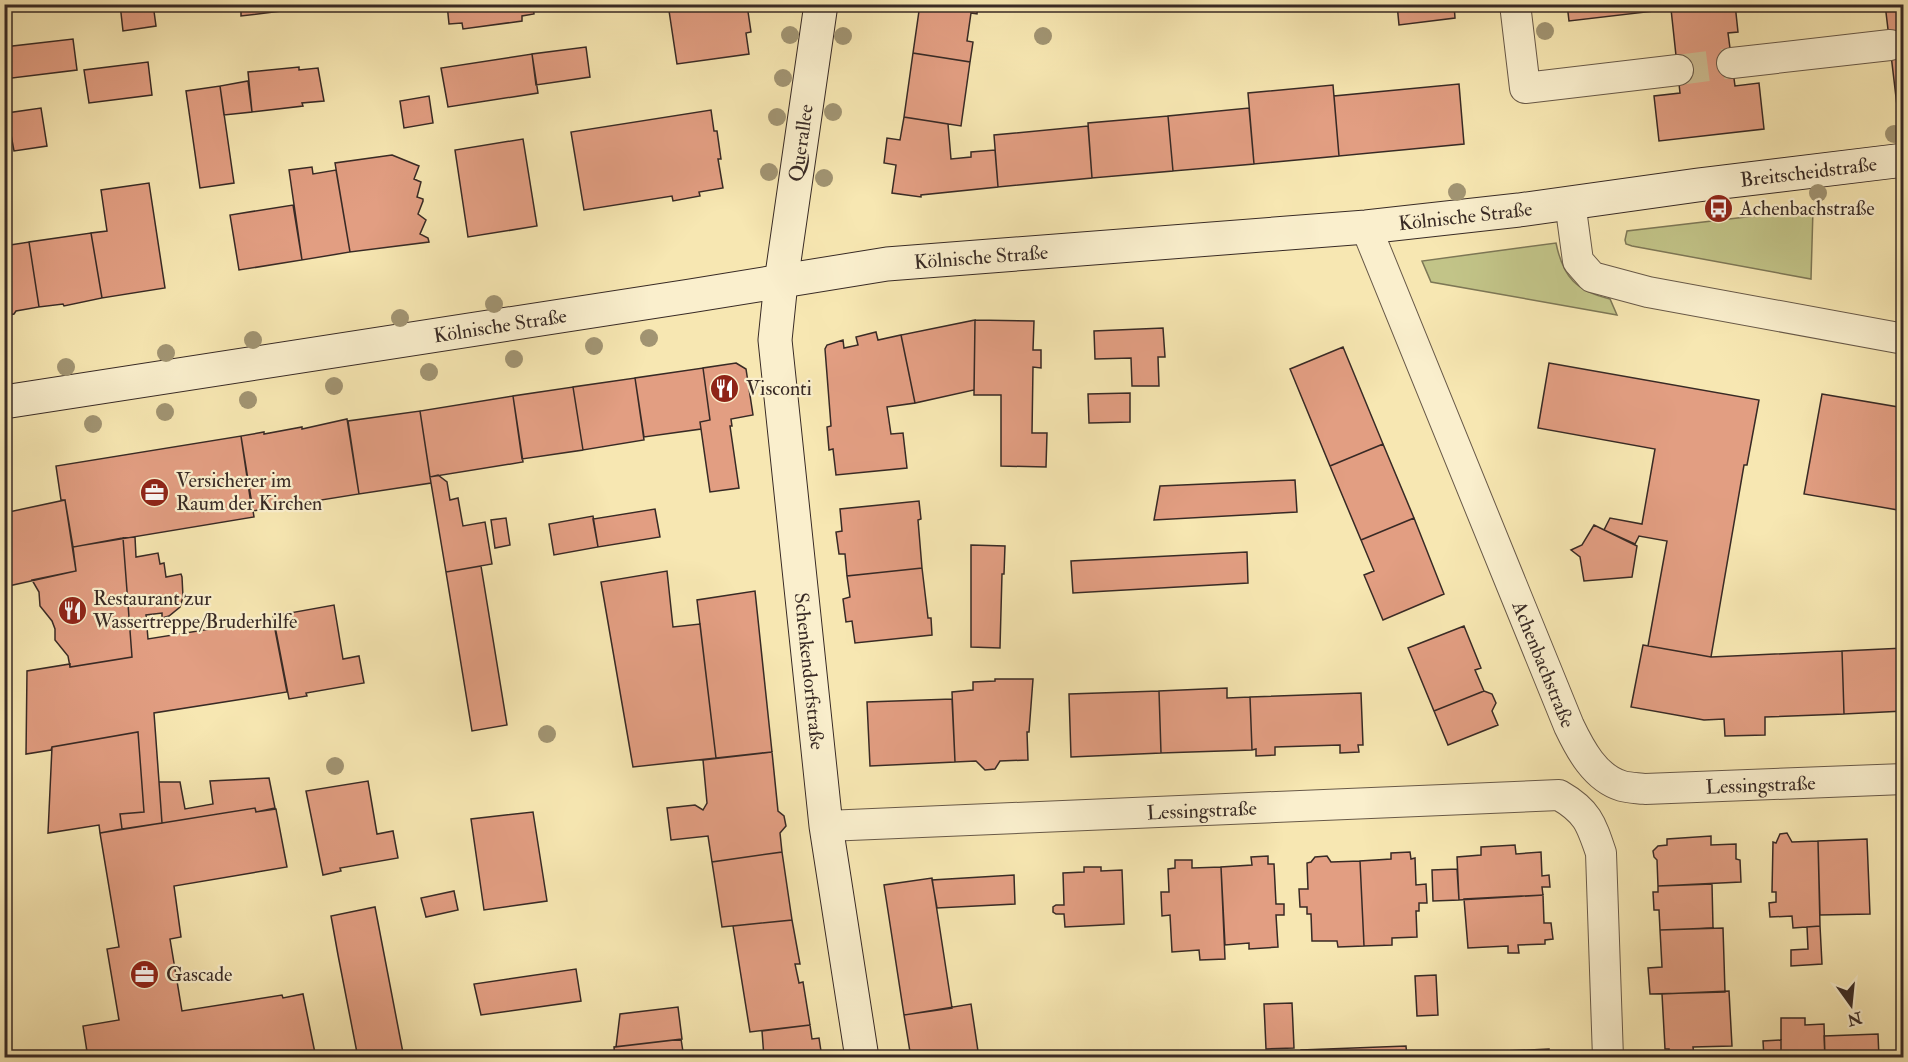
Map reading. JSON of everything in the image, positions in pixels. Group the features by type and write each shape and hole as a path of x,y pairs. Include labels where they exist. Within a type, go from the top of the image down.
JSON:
{"main road":[{"name":"Querallee","path":"781,282 821,4"},
{"name":"Breitscheidstraße","path":"1570,202 1904,160"},
{"name":"Kölnische Straße","path":"4,402 887,264 1366,227 1570,202"},
{"name":"Schenkendorfstraße","path":"781,282 775,350 826,826 862,1058"}],"street":[{"path":"1515,4 1525,88 1678,70"},
{"path":"1732,63 1890,45"},
{"path":"1570,202 1578,261 1592,278 1648,292 1904,339"},
{"name":"Achenbachstraße","path":"1366,227 1569,726 1581,751 1600,774 1620,786"},
{"name":"Lessingstraße","path":"1620,786 1645,789 1904,778"},
{"name":"Lessingstraße","path":"826,826 1559,795 1577,806 1593,828 1600,853 1608,1058"}],"green space":[{"path":"1813,209 1811,279 1632,246 1626,244 1625,240 1627,231"},
{"path":"1556,243 1567,274 1588,292 1610,299 1617,315 1431,282 1422,261"}],"building":[{"path":"120,4 153,4 156,26 123,31"},
{"path":"241,4 287,4 290,10 241,16"},
{"path":"447,4 533,4 534,14 522,16 522,21 463,29 462,23 449,24"},
{"path":"668,4 747,5 751,32 746,33 749,54 677,64"},
{"path":"920,4 978,4 977,14 971,13 967,41 973,42 970,62 913,53"},
{"path":"1397,4 1454,4 1455,18 1399,25"},
{"path":"1567,4 1735,4 1738,32 1728,33 1735,86 1759,83 1764,129 1659,141 1654,96 1680,93 1671,9 1569,21"},
{"path":"1885,4 1904,4 1904,114 1898,114"},
{"path":"73,39 77,70 4,79 4,47"},
{"path":"586,47 590,77 536,85 532,54"},
{"path":"913,53 970,62 961,126 904,117"},
{"path":"532,54 538,93 448,107 441,68"},
{"path":"148,62 152,95 89,103 84,70"},
{"path":"299,67 299,70 318,68 324,101 252,112 248,72"},
{"path":"248,81 252,112 224,115 220,86"},
{"path":"1459,84 1464,144 1339,156 1334,96"},
{"path":"1333,85 1339,156 1254,164 1248,93"},
{"path":"220,86 234,183 200,188 186,91"},
{"path":"429,96 433,123 404,128 400,101"},
{"path":"41,108 47,146 14,151 7,113"},
{"path":"1249,108 1254,164 1173,171 1168,116"},
{"path":"711,110 714,131 717,131 721,159 718,159 723,188 699,192 700,196 673,201 672,196 584,210 571,132"},
{"path":"1168,116 1173,171 1092,178 1088,123"},
{"path":"904,117 948,124 951,159 971,157 971,152 995,150 998,187 921,195 921,197 892,193 896,165 884,163 887,138 900,140"},
{"path":"1088,126 1092,178 998,187 994,135"},
{"path":"523,139 537,226 468,237 455,150"},
{"path":"392,155 419,166 414,179 421,182 417,197 423,201 418,214 426,220 420,234 428,238 429,242 350,252 335,163"},
{"path":"312,167 313,174 336,170 350,252 302,260 289,170"},
{"path":"149,183 165,288 102,298 91,233 107,231 101,190"},
{"path":"293,205 302,260 239,270 230,215"},
{"path":"91,233 102,298 64,306 63,304 39,307 29,242"},
{"path":"29,242 39,307 16,311 14,314 4,316 4,246"},
{"path":"975,320 974,390 915,403 901,335"},
{"path":"975,320 1034,321 1033,350 1041,350 1041,368 1033,367 1032,433 1047,433 1046,467 1001,466 1001,395 974,395"},
{"path":"1163,328 1165,357 1158,357 1159,386 1132,386 1131,358 1095,359 1094,331"},
{"path":"876,332 878,340 901,335 915,403 887,407 891,434 903,433 907,468 836,475 833,449 829,450 827,427 831,426 825,349 827,345 843,340 844,348 858,345 856,337"},
{"path":"1343,347 1383,444 1330,466 1290,369"},
{"path":"736,363 746,369 753,415 731,419 739,488 710,492 700,422 710,420 703,368"},
{"path":"1549,363 1759,400 1747,465 1744,465 1711,657 1648,646 1667,541 1639,536 1635,544 1604,530 1610,518 1642,524 1655,449 1538,428"},
{"path":"703,368 710,420 700,422 701,429 644,437 635,378"},
{"path":"635,378 644,440 583,450 573,387"},
{"path":"573,387 583,450 522,459 513,396"},
{"path":"1130,393 1130,422 1089,423 1088,394"},
{"path":"1822,394 1904,408 1904,511 1804,494"},
{"path":"513,396 523,462 430,477 420,411"},
{"path":"420,411 431,483 359,494 348,421"},
{"path":"347,419 359,494 252,511 241,436 302,427 302,429"},
{"path":"241,436 254,517 73,547 65,500 61,500 56,466"},
{"path":"1383,444 1414,518 1361,540 1330,466"},
{"path":"438,475 447,482 450,500 458,498 463,526 485,522 492,564 446,572 430,477"},
{"path":"1295,480 1297,512 1154,520 1160,486"},
{"path":"65,500 76,571 4,587 4,513"},
{"path":"919,501 921,519 918,520 922,568 847,576 845,554 839,554 836,532 842,531 840,509"},
{"path":"655,509 660,537 598,547 593,519"},
{"path":"593,516 598,547 554,555 549,524"},
{"path":"506,518 510,545 495,548 491,520"},
{"path":"1414,518 1444,594 1383,620 1364,575 1374,571 1361,540"},
{"path":"1594,525 1637,546 1632,577 1584,581 1580,557 1571,550 1582,545"},
{"path":"135,537 136,557 158,553 160,564 164,563 166,577 181,574 182,577 183,597 180,607 169,616 162,618 162,613 146,615 148,639 273,619 287,692 154,713 162,823 122,829 120,814 144,812 138,732 52,747 51,750 26,754 27,671 132,657 123,538"},
{"path":"123,538 132,657 70,667 68,656 55,640 52,621 40,606 39,592 32,580 76,571 73,547"},
{"path":"971,545 1005,546 1000,648 971,647"},
{"path":"1247,552 1248,583 1073,593 1071,561"},
{"path":"481,566 507,725 472,731 446,572"},
{"path":"922,568 932,635 855,643 852,621 846,622 843,599 850,597 847,576"},
{"path":"667,571 673,627 700,624 716,758 633,767 601,582"},
{"path":"755,591 772,752 716,758 697,600"},
{"path":"334,605 343,659 359,656 364,683 306,693 307,696 289,699 273,616"},
{"path":"1464,626 1481,668 1475,670 1484,691 1434,711 1408,648"},
{"path":"1643,645 1711,657 1842,651 1844,714 1765,717 1765,735 1725,736 1724,719 1704,720 1631,707"},
{"path":"1904,648 1904,711 1844,714 1842,651"},
{"path":"995,679 1033,679 1029,732 1027,732 1028,760 1000,761 995,769 985,770 976,761 955,762 952,692 973,690 973,682 995,681"},
{"path":"1227,688 1227,698 1250,697 1252,750 1161,753 1159,691"},
{"path":"1159,691 1161,753 1071,757 1069,694"},
{"path":"1484,691 1492,694 1496,703 1492,711 1498,725 1448,745 1434,711"},
{"path":"1361,693 1363,745 1358,745 1359,752 1340,753 1340,745 1275,747 1275,755 1256,756 1256,749 1252,750 1250,697"},
{"path":"952,699 955,762 870,766 867,702"},
{"path":"138,732 144,812 120,814 122,829 100,833 99,825 48,833 52,747"},
{"path":"772,752 778,811 784,816 786,826 780,833 782,852 712,862 708,836 671,840 667,808 695,805 703,810 707,803 703,760"},
{"path":"269,778 275,808 256,812 255,808 162,823 159,782 180,782 185,809 213,804 210,781"},
{"path":"368,781 377,834 393,831 398,858 340,868 341,871 323,875 306,791"},
{"path":"255,808 256,812 276,809 287,867 174,886 181,937 170,939 182,1011 282,995 283,998 303,994 315,1053 285,1058 88,1058 83,1026 119,1020 107,949 119,947 100,833"},
{"path":"533,812 547,901 484,910 471,819"},
{"path":"1787,833 1792,842 1818,841 1820,926 1793,928 1792,916 1770,917 1769,903 1776,902 1776,892 1772,892 1773,842 1776,843 1780,834"},
{"path":"1711,836 1711,845 1736,844 1736,859 1740,860 1741,882 1658,886 1657,860 1653,851 1658,846 1667,845 1667,839"},
{"path":"1867,839 1870,914 1820,915 1818,841"},
{"path":"1515,845 1516,854 1541,852 1542,876 1549,875 1550,887 1542,887 1543,895 1459,900 1457,857 1481,855 1481,847"},
{"path":"782,852 792,920 722,927 712,862"},
{"path":"1410,852 1411,859 1415,858 1416,885 1426,884 1427,903 1419,903 1419,911 1416,911 1417,937 1392,938 1392,945 1364,946 1360,861 1391,859 1391,853"},
{"path":"1268,856 1268,864 1274,864 1276,904 1284,904 1284,915 1276,915 1278,947 1249,949 1249,943 1225,945 1221,867 1252,865 1251,857"},
{"path":"1327,856 1331,862 1360,861 1364,946 1338,947 1337,941 1312,941 1311,914 1307,914 1307,907 1300,907 1299,889 1308,889 1307,863 1315,857"},
{"path":"1175,860 1192,860 1192,868 1221,867 1225,959 1200,960 1199,950 1172,952 1170,915 1162,916 1161,892 1169,892 1168,869 1175,868"},
{"path":"1084,867 1101,867 1101,871 1122,870 1124,924 1065,927 1064,914 1053,912 1053,907 1056,905 1064,905 1063,873 1084,872"},
{"path":"1457,869 1459,900 1433,901 1432,870"},
{"path":"1014,875 1015,904 937,908 932,880"},
{"path":"932,878 952,1008 904,1015 884,885"},
{"path":"1712,884 1713,928 1660,930 1659,910 1654,910 1653,892 1658,892 1658,886"},
{"path":"454,891 458,910 426,917 421,898"},
{"path":"1543,895 1544,923 1551,923 1553,939 1545,940 1545,944 1518,945 1519,953 1508,953 1508,946 1468,948 1464,899"},
{"path":"375,907 404,1058 358,1058 338,955 331,916"},
{"path":"792,920 800,964 795,964 799,983 803,982 810,1025 750,1032 733,926"},
{"path":"1820,926 1822,964 1791,966 1791,950 1808,949 1807,927"},
{"path":"1723,928 1725,992 1650,994 1648,968 1662,967 1660,930"},
{"path":"576,969 581,1001 481,1015 474,984"},
{"path":"1436,975 1438,1015 1417,1016 1415,976"},
{"path":"1729,991 1732,1046 1693,1047 1694,1055 1669,1056 1669,1049 1665,1049 1662,994"},
{"path":"1900,992 1904,992 1904,1058 1903,1058"},
{"path":"1292,1003 1294,1048 1266,1049 1264,1004"},
{"path":"971,1004 979,1058 911,1058 904,1015"},
{"path":"678,1007 682,1039 616,1047 620,1014"},
{"path":"1781,1018 1805,1018 1805,1025 1824,1024 1825,1058 1781,1058"},
{"path":"810,1025 812,1039 819,1038 822,1058 764,1058 762,1031"},
{"path":"1878,1034 1879,1058 1825,1058 1824,1036"},
{"path":"681,1039 684,1058 615,1058 614,1047"},
{"path":"1781,1040 1781,1058 1764,1058 1763,1041"},
{"path":"1406,1046 1407,1058 1301,1058 1301,1050"},
{"path":"1549,1049 1549,1058 1506,1058 1505,1051"},
{"path":"1084,1053 1084,1058 1030,1058 1030,1056"}],"tunnel":[{"path":"1678,70 1732,63"}],"place":[{"name":"Achenbachstraße","path":"1719,208"},
{"name":"Visconti","path":"725,388"},
{"name":"Versicherer im Raum der Kirchen","path":"155,492"},
{"name":"Restaurant zur Wassertreppe/Bruderhilfe","path":"72,610"},
{"name":"Gascade","path":"145,974"}]}
